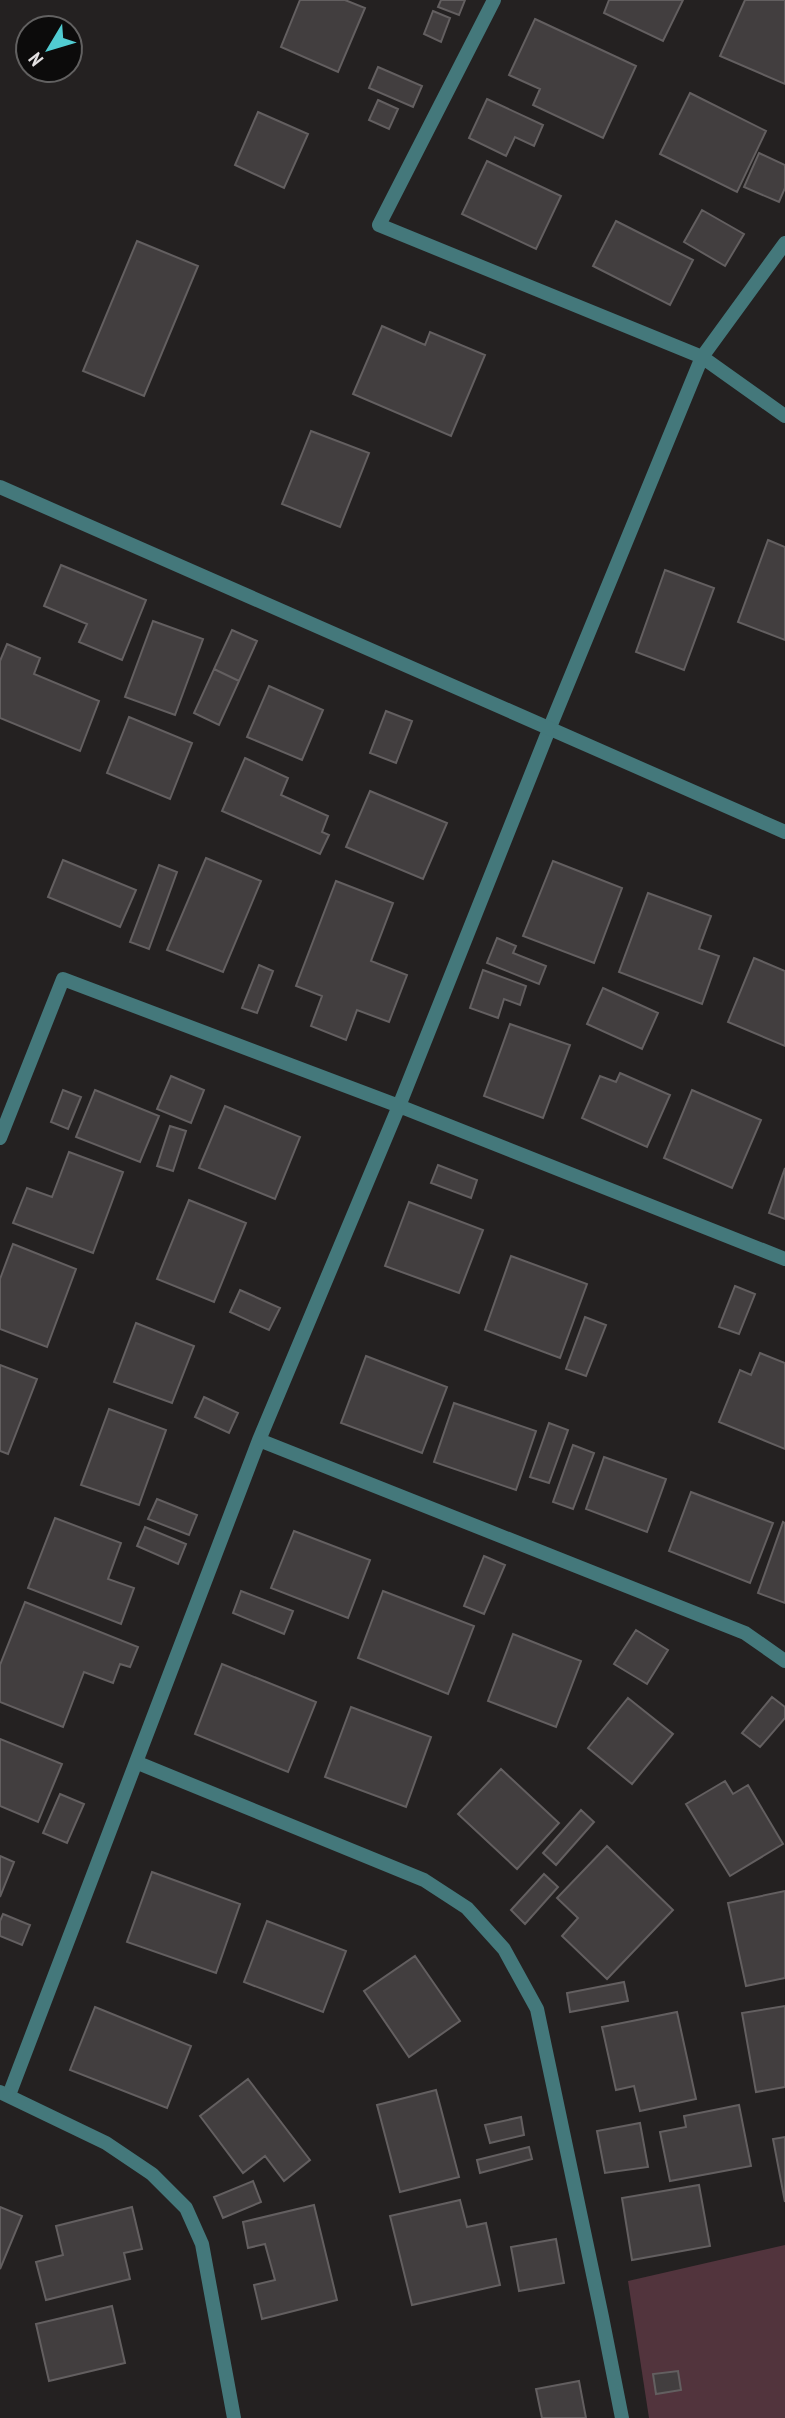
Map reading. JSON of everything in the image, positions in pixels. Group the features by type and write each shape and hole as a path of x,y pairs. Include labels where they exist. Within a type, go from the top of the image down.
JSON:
{"street":[{"path":"494,0 379,225 702,357 785,416"},
{"path":"234,2418 202,2244 186,2208 152,2174 106,2143 5,2094 138,1763 260,1440 399,1106 550,727 702,357 785,243"},
{"path":"0,486 785,832"},
{"path":"0,1138 63,979 399,1106 785,1259"},
{"path":"260,1440 745,1633 785,1661"},
{"path":"138,1763 424,1880 467,1908 505,1949 537,2010 622,2418"}],"shaded area":[{"path":"785,2245 785,2418 649,2418 628,2281"}],"building":[{"path":"300,0 345,0 365,8 338,72 281,47"},
{"path":"441,0 465,0 459,15 438,7"},
{"path":"609,0 683,0 663,41 604,13"},
{"path":"745,0 785,0 785,84 720,56"},
{"path":"433,11 450,18 441,42 424,34"},
{"path":"535,19 636,66 603,138 533,105 540,89 509,75"},
{"path":"378,67 422,86 413,107 369,88"},
{"path":"690,93 766,131 737,192 660,154"},
{"path":"487,99 543,125 534,146 515,137 506,156 469,138"},
{"path":"378,100 398,109 389,129 369,120"},
{"path":"258,112 308,134 284,188 235,165"},
{"path":"759,153 785,165 785,188 779,202 744,187"},
{"path":"487,161 561,196 536,249 462,214"},
{"path":"702,210 744,234 725,266 684,242"},
{"path":"616,221 693,260 670,305 593,266"},
{"path":"137,241 198,266 144,396 83,371"},
{"path":"382,326 425,345 430,332 485,355 451,436 353,394"},
{"path":"311,431 369,453 340,527 282,504"},
{"path":"768,540 785,547 785,640 738,622"},
{"path":"61,565 146,600 122,660 79,642 87,624 44,606"},
{"path":"665,570 714,588 684,670 636,652"},
{"path":"153,621 203,639 175,715 125,697"},
{"path":"232,630 257,641 239,681 214,669"},
{"path":"7,644 40,658 34,674 99,701 80,751 0,718 0,661"},
{"path":"214,669 239,681 219,725 194,713"},
{"path":"269,686 323,710 302,760 247,737"},
{"path":"386,711 412,721 396,763 370,753"},
{"path":"129,717 192,743 170,799 107,773"},
{"path":"245,758 288,778 281,795 328,816 322,832 329,835 320,854 222,811"},
{"path":"370,791 447,823 423,879 346,847"},
{"path":"206,858 261,881 223,972 167,950"},
{"path":"63,860 136,890 120,927 48,897"},
{"path":"553,861 622,888 594,963 523,936"},
{"path":"159,865 177,872 149,949 130,942"},
{"path":"336,881 393,903 371,961 407,975 389,1022 357,1010 346,1040 311,1026 322,996 296,986"},
{"path":"648,893 711,916 699,949 719,956 702,1004 619,972"},
{"path":"497,938 516,946 513,953 546,966 539,984 487,963"},
{"path":"754,958 785,971 785,1046 728,1022"},
{"path":"259,965 273,971 257,1013 242,1008"},
{"path":"483,970 526,986 520,1005 504,999 498,1018 470,1008"},
{"path":"603,988 658,1013 642,1049 587,1024"},
{"path":"510,1024 570,1045 543,1118 484,1096"},
{"path":"620,1073 670,1095 647,1147 582,1118 600,1076 616,1082"},
{"path":"171,1076 204,1090 191,1123 157,1109"},
{"path":"63,1090 81,1097 68,1129 51,1122"},
{"path":"95,1090 159,1116 140,1162 76,1137"},
{"path":"692,1090 761,1120 732,1188 664,1158"},
{"path":"225,1106 300,1137 275,1199 199,1168"},
{"path":"170,1126 186,1131 173,1171 157,1166"},
{"path":"69,1152 123,1172 93,1253 13,1223 27,1188 52,1197"},
{"path":"438,1165 477,1180 471,1198 431,1183"},
{"path":"785,1168 785,1219 769,1213"},
{"path":"189,1200 246,1223 214,1302 157,1279"},
{"path":"409,1202 483,1230 459,1293 385,1266"},
{"path":"13,1244 76,1269 47,1347 0,1329 0,1279"},
{"path":"511,1256 587,1284 560,1358 485,1330"},
{"path":"735,1286 755,1294 739,1334 719,1327"},
{"path":"240,1290 280,1308 269,1330 230,1312"},
{"path":"585,1317 606,1325 586,1376 566,1369"},
{"path":"136,1323 194,1346 172,1403 114,1382"},
{"path":"760,1353 785,1363 785,1449 719,1422 740,1370 751,1375"},
{"path":"366,1356 447,1387 422,1453 341,1423"},
{"path":"0,1365 37,1379 8,1454 0,1451"},
{"path":"204,1397 238,1413 229,1433 195,1417"},
{"path":"454,1403 536,1431 516,1490 434,1462"},
{"path":"109,1409 166,1430 139,1505 81,1485"},
{"path":"549,1423 568,1430 549,1483 530,1477"},
{"path":"573,1445 594,1453 573,1509 553,1502"},
{"path":"604,1457 666,1479 647,1532 586,1509"},
{"path":"691,1492 773,1523 750,1583 669,1551"},
{"path":"157,1499 197,1515 189,1535 148,1519"},
{"path":"55,1518 121,1543 108,1579 134,1588 121,1624 28,1588"},
{"path":"783,1522 785,1523 785,1603 758,1593"},
{"path":"145,1527 186,1544 178,1564 137,1546"},
{"path":"294,1531 370,1560 348,1618 271,1588"},
{"path":"484,1556 505,1565 484,1614 464,1606"},
{"path":"241,1591 293,1611 284,1634 233,1613"},
{"path":"383,1591 474,1626 448,1694 358,1658"},
{"path":"25,1602 138,1647 130,1667 120,1664 113,1683 84,1672 63,1727 0,1702 0,1665"},
{"path":"636,1630 668,1650 647,1684 614,1664"},
{"path":"513,1634 581,1661 556,1727 488,1701"},
{"path":"222,1664 316,1702 288,1772 195,1734"},
{"path":"772,1697 785,1707 785,1718 760,1747 742,1733"},
{"path":"628,1698 673,1734 632,1784 588,1748"},
{"path":"351,1707 431,1737 406,1807 325,1777"},
{"path":"0,1739 62,1764 38,1822 0,1806"},
{"path":"501,1769 559,1823 517,1869 458,1814"},
{"path":"725,1781 733,1794 748,1785 783,1844 730,1876 686,1804"},
{"path":"60,1794 84,1804 67,1843 43,1833"},
{"path":"581,1810 594,1822 556,1865 543,1853"},
{"path":"607,1846 673,1910 607,1979 562,1936 578,1918 557,1898"},
{"path":"0,1856 14,1862 0,1897"},
{"path":"152,1872 240,1904 216,1973 127,1942"},
{"path":"544,1874 558,1887 525,1924 511,1910"},
{"path":"785,1891 785,1978 746,1986 728,1903"},
{"path":"3,1914 30,1925 22,1945 0,1936"},
{"path":"267,1921 346,1951 323,2012 244,1982"},
{"path":"415,1956 460,2021 409,2057 364,1991"},
{"path":"624,1982 628,2001 570,2012 567,1993"},
{"path":"785,2006 785,2087 756,2092 742,2013"},
{"path":"95,2007 191,2046 167,2108 70,2070"},
{"path":"677,2012 696,2099 640,2111 634,2086 616,2090 602,2027"},
{"path":"248,2079 310,2160 284,2181 265,2156 243,2173 200,2116"},
{"path":"436,2090 459,2177 400,2192 377,2105"},
{"path":"739,2105 751,2166 670,2181 660,2132 686,2127 684,2116"},
{"path":"521,2117 524,2135 490,2143 485,2125"},
{"path":"640,2123 648,2167 605,2173 597,2131"},
{"path":"785,2137 785,2202 773,2139"},
{"path":"529,2147 532,2159 480,2173 477,2160"},
{"path":"253,2181 261,2202 223,2218 214,2197"},
{"path":"699,2185 710,2246 632,2260 622,2198"},
{"path":"460,2200 467,2227 486,2223 500,2285 412,2305 390,2216"},
{"path":"314,2205 337,2300 262,2319 254,2285 275,2280 265,2244 248,2248 243,2222"},
{"path":"0,2207 22,2216 0,2269"},
{"path":"132,2207 142,2249 124,2253 130,2279 46,2300 36,2262 63,2255 56,2226"},
{"path":"556,2239 564,2283 519,2291 511,2247"},
{"path":"112,2306 125,2363 49,2381 36,2324"},
{"path":"678,2371 681,2390 656,2394 653,2374"},
{"path":"579,2381 586,2418 542,2418 536,2389"}]}
